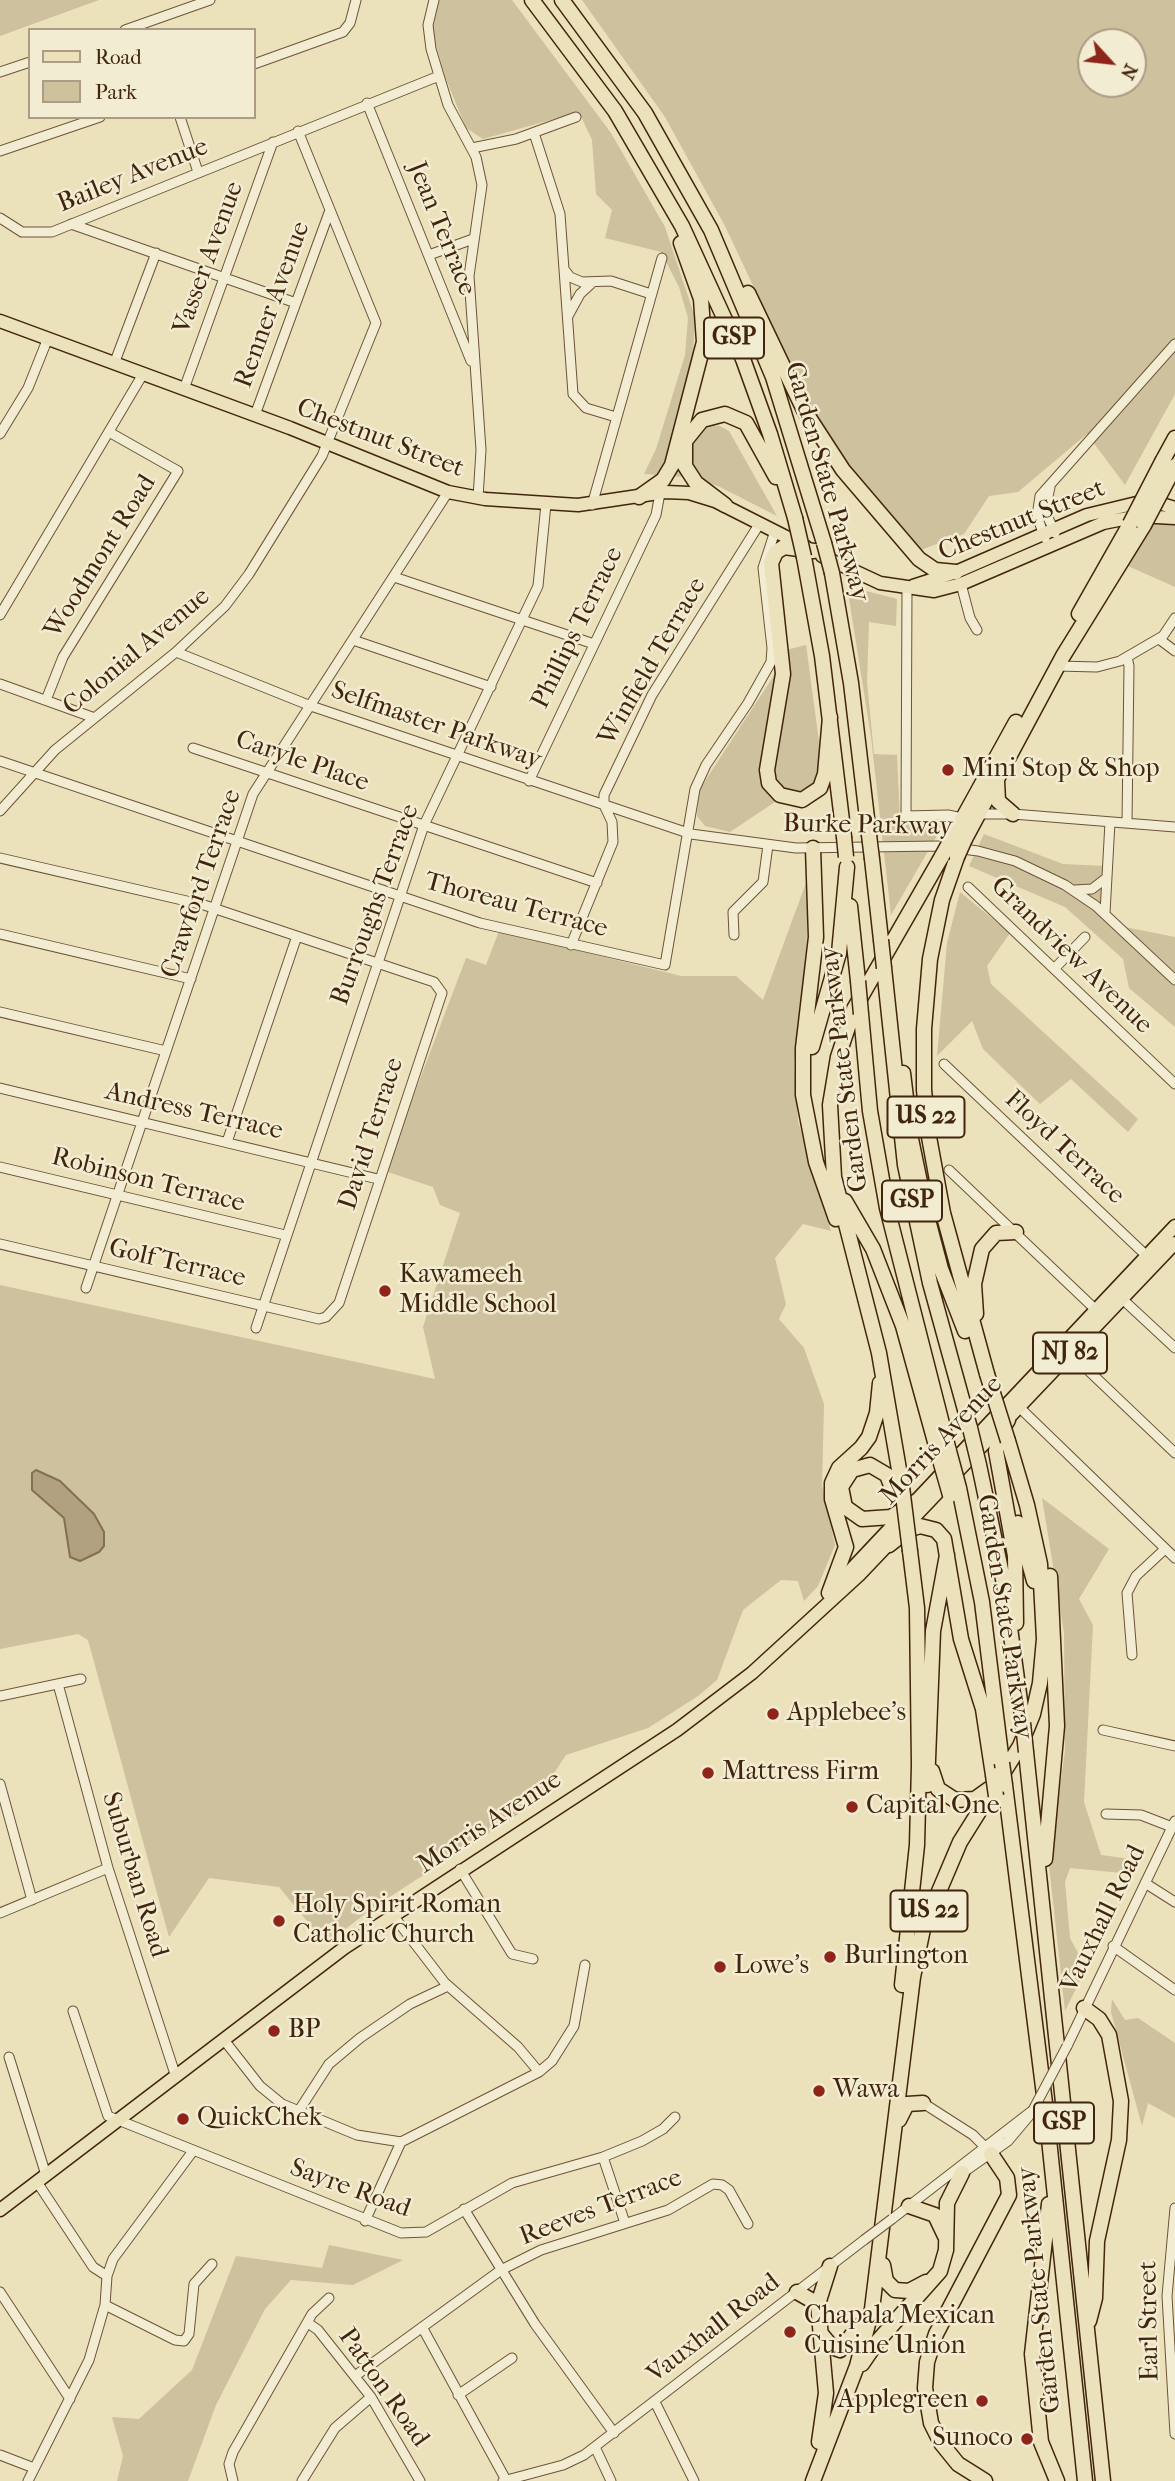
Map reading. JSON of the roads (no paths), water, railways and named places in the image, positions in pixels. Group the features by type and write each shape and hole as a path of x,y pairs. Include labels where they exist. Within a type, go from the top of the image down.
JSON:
{"highway":[{"name":"Garden State Parkway","path":"532,0 607,99 650,167 694,249 743,359 770,434 795,518 814,551 831,573 851,683 881,940 899,1126 907,1176 930,1283 979,1465 1013,1641 1023,1723 1000,1791 1020,1915 1052,2167 1085,2481"},
{"name":"Garden State Parkway","path":"562,0 645,113 692,194 739,291 773,377 814,551 870,1111 887,1208 944,1456 982,1602 1009,1762 1043,1917 1103,2481"},
{"path":"639,497 663,480 672,465 705,332 696,282 650,167"},
{"path":"692,194 764,323 800,403 831,453 876,511 919,559 935,570 959,578"},
{"path":"660,493 674,475 691,431 702,420 721,414 740,418 755,434 795,518"},
{"name":"US 22","path":"804,2481 859,2326 867,2281 917,1845 917,1608 879,1353 834,1177 830,1105 844,1034 864,987 949,857 958,838 962,818 1130,523 1171,464 1175,438"},
{"path":"684,445 684,462 690,477 725,505"},
{"name":"US 22","path":"958,838 978,814 1130,523"},
{"path":"814,551 784,547 775,552 771,563 783,674 767,771 769,783 780,795 802,800 820,788 825,774 830,717"},
{"path":"997,778 998,801 1013,814"},
{"path":"813,848 816,937 802,1067 804,1107 810,1141 869,1307"},
{"name":"US 22","path":"813,2481 849,2386 869,2320 882,2236 915,1960 926,1919 960,1842 1009,1762 1036,1703 1043,1662 1038,1553 1016,1466 987,1374 943,1213 929,1137 924,1078 930,959 949,857"},
{"path":"810,1141 810,1059 816,1026 839,953 846,862"},
{"path":"884,968 900,1050 911,1139 931,1232 958,1314 987,1374"},
{"path":"834,1177 873,1249 903,1326 944,1456"},
{"path":"987,1374 974,1299 976,1268 982,1249 993,1235 1000,1231 1016,1232"},
{"path":"829,1593 845,1555 846,1539 832,1499 832,1483 839,1468 862,1448 871,1432 877,1413 879,1353"},
{"path":"1008,1419 998,1439 997,1459 1016,1564 1018,1614 1013,1641"},
{"path":"997,1459 1035,1584 1043,1627"},
{"path":"899,1492 878,1467 866,1465 849,1472 841,1491 848,1510 862,1519 891,1517 915,1502"},
{"path":"1016,1466 1028,1489 1041,1532 1054,1618 1057,1744 1046,1834 1043,1917"},
{"path":"889,1545 908,1530 923,1526 939,1532 947,1546 961,1639 983,1709 1009,1762 984,1794 966,1801 951,1798 939,1789 930,1759"},
{"path":"917,1845 924,1823 930,1759 933,1631 947,1546"},
{"path":"1084,2008 1099,2019 1110,2039 1121,2111 1117,2154 1097,2241 1095,2298 1087,2329"},
{"path":"902,2069 907,2088 923,2103"},
{"path":"894,2138 905,2106 912,2102 923,2103"},
{"path":"985,2481 958,2464 941,2444 931,2423 925,2388 927,2362 936,2334 1009,2195 1007,2178 987,2150"},
{"path":"1052,2167 1032,2354 1041,2442 1056,2481"},
{"path":"849,2386 874,2346 932,2282 942,2266 947,2243 948,2199 962,2173"},
{"path":"909,2206 934,2216 942,2225 947,2243"},
{"path":"882,2236 883,2273 892,2288 905,2292 917,2288 942,2266"},
{"path":"819,2442 825,2399 818,2304 830,2266"},
{"path":"797,2292 818,2304"},
{"path":"822,2335 834,2348 840,2350 847,2345 859,2326"}],"main road":[{"name":"Chestnut Street","path":"0,321 255,415 448,492 478,498 592,505 660,493 690,493 725,505 869,579 907,587 959,578 1051,538 1087,515 1154,500"},
{"path":"1154,500 1175,508"},
{"name":"Chestnut Street","path":"1051,538 1130,523 1144,515 1175,517"},
{"name":"Morris Avenue","path":"0,2210 392,1914 706,1710 752,1674 802,1627 819,1615 1008,1419 1070,1353 1151,1259 1172,1243 1175,1226"},
{"name":"Morris Avenue","path":"802,1627 829,1593 1096,1310 1118,1295"}],"street":[{"path":"150,26 210,0"},
{"path":"256,63 343,32 350,23 356,0"},
{"path":"434,0 428,30 439,76 452,113 472,148 482,191 473,239 469,283 481,455 478,498"},
{"path":"0,72 28,63"},
{"name":"Bailey Avenue","path":"0,218 12,228 32,234 47,233 439,76"},
{"name":"Jean Terrace","path":"367,103 475,371"},
{"path":"472,148 534,133 576,117"},
{"path":"0,152 94,119"},
{"path":"181,119 198,172"},
{"path":"298,131 330,210"},
{"path":"534,133 559,208 574,397 586,408 616,417"},
{"name":"Vasser Avenue","path":"184,389 273,142"},
{"name":"Renner Avenue","path":"255,415 330,210"},
{"name":"Colonial Avenue","path":"0,811 34,773 92,717 176,652 216,615 249,574 327,443 376,323 330,210"},
{"path":"71,224 296,303"},
{"path":"429,255 473,239"},
{"path":"114,364 156,253"},
{"path":"592,505 662,258"},
{"path":"564,269 574,279 611,281 651,294"},
{"path":"567,324 577,298 594,282"},
{"path":"0,435 28,388 48,338"},
{"path":"1051,538 1037,503 1056,477 1175,344"},
{"path":"0,615 143,374"},
{"name":"Woodmont Road","path":"46,700 63,657 178,471 109,432"},
{"path":"1130,523 1175,482"},
{"name":"Crawford Terrace","path":"86,1288 253,794 448,492"},
{"name":"Phillips Terrace","path":"528,780 656,515 660,493"},
{"name":"Burroughs Terrace","path":"256,1328 424,825 540,578 546,504"},
{"name":"Winfield Terrace","path":"604,805 604,795 652,695 760,523"},
{"path":"686,833 699,777 748,703 771,662 763,568 775,531"},
{"path":"394,577 594,644"},
{"path":"959,578 970,618 977,630"},
{"path":"907,587 906,816 952,815 962,818"},
{"path":"1057,666 1068,669 1097,667 1127,657 1159,639 1175,618"},
{"path":"1159,639 1175,652"},
{"path":"353,640 491,687"},
{"name":"Selfmaster Parkway","path":"176,652 311,706 686,833"},
{"path":"1127,657 1128,823"},
{"path":"0,684 92,717"},
{"name":"Caryle Place","path":"193,748 597,883"},
{"name":"Thoreau Terrace","path":"0,761 480,923 665,965 686,833"},
{"path":"571,945 613,837 611,818 604,805"},
{"path":"978,814 1013,814 1175,827"},
{"path":"1105,913 1110,822"},
{"name":"Burke Parkway","path":"686,833 768,845 813,848 928,845 964,849 1023,864 1073,890 1105,913 1175,980"},
{"path":"734,935 733,912 762,882 768,845"},
{"path":"0,858 214,908 376,963"},
{"path":"1073,890 1092,889 1106,878"},
{"name":"Grandview Avenue","path":"968,887 1175,1084"},
{"path":"0,934 191,979"},
{"path":"227,1142 297,936"},
{"path":"1054,969 1085,937"},
{"name":"David Terrace","path":"339,1303 442,997 441,990 434,982 376,963"},
{"path":"0,1012 166,1051"},
{"name":"Floyd Terrace","path":"944,1064 1151,1259"},
{"name":"Andress Terrace","path":"0,1088 379,1179"},
{"name":"Robinson Terrace","path":"0,1167 285,1236"},
{"path":"949,1170 1096,1310"},
{"name":"Golf Terrace","path":"0,1244 319,1319 330,1314 339,1303"},
{"path":"1118,1295 1175,1348"},
{"path":"1070,1353 1175,1453"},
{"path":"1019,1407 1175,1558"},
{"path":"1132,1655 1127,1593 1136,1576 1165,1549"},
{"path":"0,1696 81,1679"},
{"name":"Suburban Road","path":"58,1684 108,1868 176,2077"},
{"path":"1103,1730 1175,1746"},
{"path":"0,1784 32,1900"},
{"path":"1106,1814 1141,1815 1173,1824"},
{"name":"Vauxhall Road","path":"504,2481 526,2478 562,2465 595,2447 892,2218 987,2150 1014,2136 1032,2110 1067,2046 1173,1824"},
{"path":"0,1913 108,1868"},
{"path":"460,1869 489,1913 507,1947 519,1958 533,1959"},
{"path":"1145,1883 1175,1902"},
{"path":"392,1914 449,1986 518,2047 539,2072"},
{"path":"1113,1946 1175,1990"},
{"path":"224,2040 260,2086 298,2112 357,2135 401,2142 539,2072 559,2054 570,2036 585,1965"},
{"path":"298,2112 329,2064 360,2038 410,2004 449,1986"},
{"path":"74,2011 108,2116 121,2119"},
{"path":"9,2057 42,2178 93,2267 107,2276"},
{"path":"923,2103 973,2135 987,2150"},
{"name":"Vauxhall Road","path":"937,2185 962,2173 1008,2128 1032,2110"},
{"name":"Sayre Road","path":"121,2119 365,2221 391,2231 412,2234 426,2232 464,2209 534,2174 603,2157 654,2135 675,2117"},
{"path":"365,2221 401,2142"},
{"path":"28,2481 89,2360 105,2305 107,2276 117,2252 193,2151"},
{"path":"603,2157 625,2224"},
{"name":"Reeves Terrace","path":"355,2376 501,2270 541,2250 668,2210 717,2184 729,2190 748,2224"},
{"path":"464,2209 501,2270 614,2433"},
{"name":"Earl Street","path":"1175,2212 1171,2288 1175,2434"},
{"path":"105,2305 175,2340 184,2341 189,2334 194,2284 212,2264"},
{"path":"0,2292 70,2399"},
{"path":"233,2481 229,2465 233,2452 307,2323 329,2298"},
{"name":"Patton Road","path":"307,2323 318,2330 371,2397 419,2481"},
{"path":"422,2328 504,2481"},
{"path":"458,2395 513,2358"},
{"path":"302,2481 335,2428 371,2397"},
{"path":"654,2402 694,2481"},
{"path":"595,2447 611,2481"},
{"path":"0,2455 34,2468"}],"place":[{"name":"Mini Stop & Shop","path":"948,770"},
{"name":"Kawameeh Middle School","path":"385,1291"},
{"name":"Applebee's","path":"773,1714"},
{"name":"Mattress Firm","path":"708,1773"},
{"name":"Capital One","path":"852,1807"},
{"name":"Holy Spirit Roman Catholic Church","path":"279,1921"},
{"name":"Burlington","path":"830,1957"},
{"name":"Lowe's","path":"720,1967"},
{"name":"BP","path":"274,2031"},
{"name":"Wawa","path":"819,2091"},
{"name":"QuickChek","path":"183,2119"},
{"name":"Chapala Mexican Cuisine Union","path":"790,2332"},
{"name":"Applegreen","path":"982,2401"},
{"name":"Sunoco","path":"1027,2439"}]}
